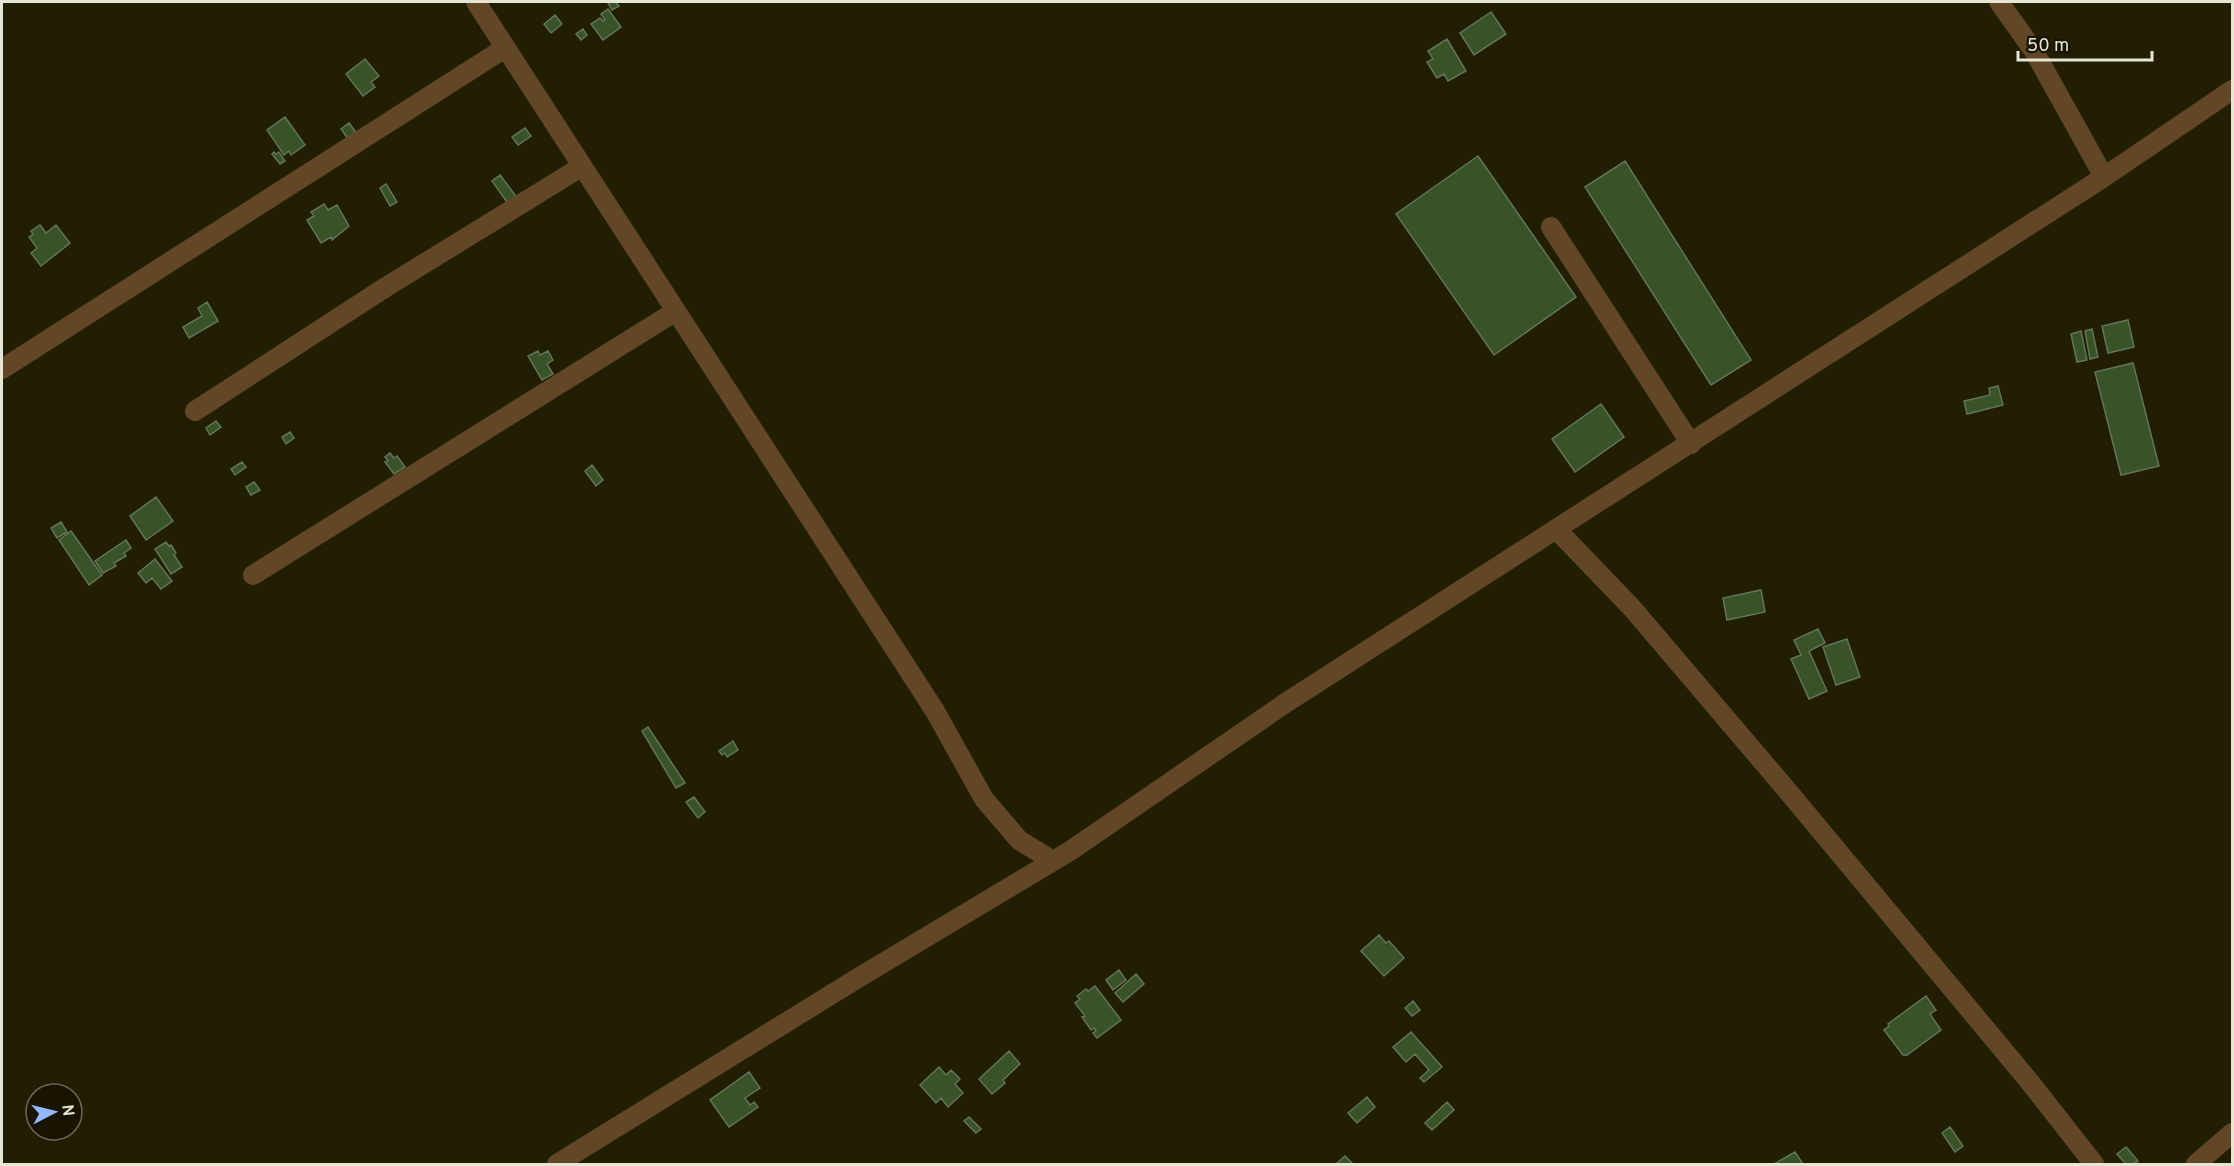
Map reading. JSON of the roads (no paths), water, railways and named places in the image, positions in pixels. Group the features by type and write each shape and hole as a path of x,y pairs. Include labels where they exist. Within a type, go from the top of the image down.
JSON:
{"street":[{"path":"476,2 935,711 984,799 1019,840 1053,861"},
{"path":"1999,2 2034,51 2104,177"},
{"path":"2,369 505,48"},
{"path":"557,1164 858,978 1053,861 1287,702 2104,177 2232,90"},
{"path":"195,411 386,287 581,167"},
{"path":"1551,227 1691,444"},
{"path":"253,575 676,310"},
{"path":"1557,530 1632,608 1779,780 2094,1164"},
{"path":"2196,1164 2232,1133"}]}
